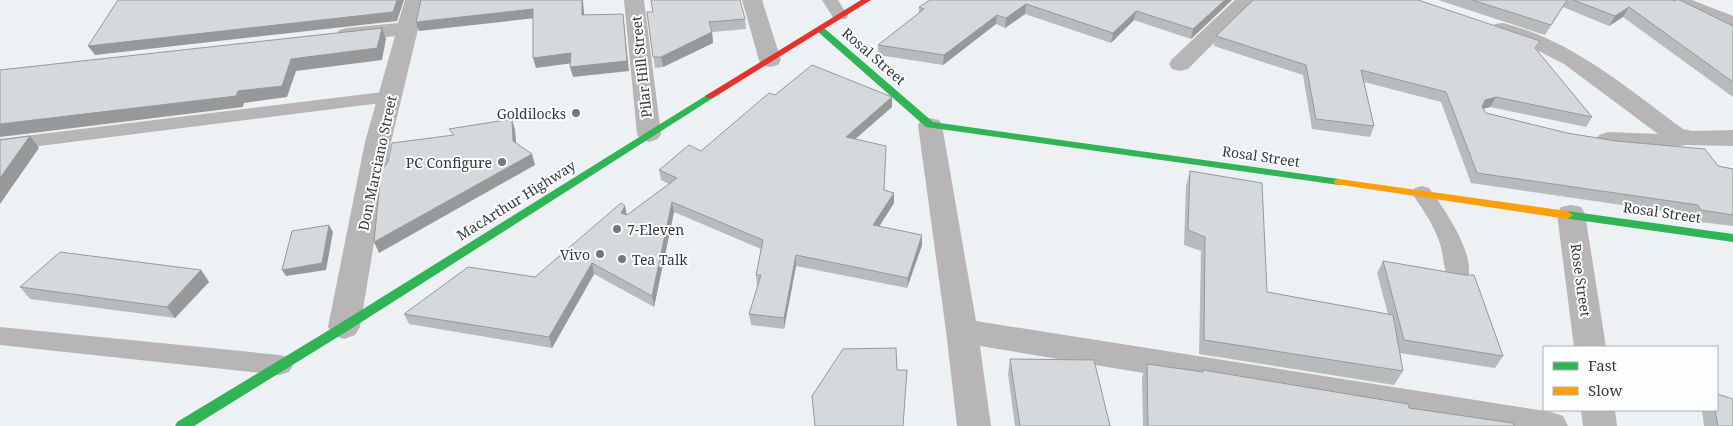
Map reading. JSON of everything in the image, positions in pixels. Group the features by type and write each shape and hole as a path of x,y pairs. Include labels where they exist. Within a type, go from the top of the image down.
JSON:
{"main road":[{"name":"MacArthur Highway","path":"182,426 344,328 649,134 867,0"},
{"name":"Rosal Street","path":"820,29 930,125 1733,238"}],"street":[{"name":"Don Marciano Street","path":"344,328 378,142 415,0"},
{"name":"Pilar Hill Street","path":"634,0 649,134"},
{"path":"752,0 770,60"},
{"path":"1180,64 1247,0"},
{"path":"1674,0 1733,24"},
{"path":"1485,24 1539,42 1572,59 1675,135 1684,138"},
{"path":"330,37 408,28"},
{"path":"930,125 962,330 974,426"},
{"path":"1586,138 1639,144 1660,143 1684,138 1733,138"},
{"name":"Rose Street","path":"1571,214 1590,346"},
{"path":"962,330 1551,426"},
{"path":"1598,411 1600,426"}],"lane":[{"path":"830,0 840,16"},
{"path":"0,145 391,97"},
{"path":"1422,193 1448,232 1455,252 1458,277"},
{"path":"0,336 280,365"}],"building":[{"path":"118,0 397,0 393,12 88,46"},
{"path":"421,0 582,0 582,15 623,14 627,61 570,67 571,53 533,58 533,9 416,22"},
{"path":"651,0 740,0 745,19 709,22 712,32 661,57 653,57 647,12 653,12"},
{"path":"930,0 1225,0 1193,29 1136,11 1113,33 1026,4 1006,18 997,15 944,55 878,45 924,9 919,7"},
{"path":"1253,0 1418,0 1540,41 1535,48 1592,117 1496,97 1485,100 1482,107 1486,113 1567,133 1616,141 1705,149 1718,166 1733,169 1733,215 1701,210 1698,205 1477,173 1446,92 1361,70 1374,126 1316,119 1306,65 1216,36"},
{"path":"1472,0 1567,0 1551,25"},
{"path":"1573,0 1680,0 1733,26 1733,82 1629,7 1615,16"},
{"path":"382,28 377,48 291,59 282,86 238,91 236,96 0,124 0,70"},
{"path":"812,65 892,97 846,137 886,146 884,190 894,193 873,225 922,235 908,278 796,255 784,318 749,314 761,275 756,275 763,240 672,202 652,296 592,263 549,337 404,314 468,267 535,277 621,203 625,206 621,213 627,215 677,178 659,170 689,145 701,151 769,93 775,95"},
{"path":"512,119 513,141 532,154 374,242 381,171 388,162 392,143 454,135 449,129"},
{"path":"30,136 0,178 0,140"},
{"path":"1190,171 1262,183 1267,292 1393,315 1403,371 1204,340 1205,237 1188,230"},
{"path":"329,225 322,263 282,270 292,231"},
{"path":"60,252 201,270 167,307 20,287"},
{"path":"1383,261 1474,275 1503,356 1404,340"},
{"path":"896,348 897,370 907,370 903,426 815,426 812,396 843,349"},
{"path":"1010,359 1094,360 1110,426 1020,426"},
{"path":"1147,364 1203,372 1203,370 1408,404 1409,408 1513,423 1514,426 1148,426"},
{"path":"1718,394 1733,399 1733,426 1718,426 1715,411 1718,411"}],"traffic: fast":[{"path":"820,29 930,125 1339,182"},
{"path":"182,426 344,327 710,96"},
{"path":"1567,215 1733,238"}],"traffic: slow":[{"path":"1339,182 1567,215"}],"traffic: jam":[{"path":"710,96 867,0"}],"place":[{"name":"Goldilocks","path":"576,113"},
{"name":"PC Configure","path":"502,162"},
{"name":"7-Eleven","path":"617,229"},
{"name":"Vivo","path":"600,254"},
{"name":"Tea Talk","path":"622,259"}]}
